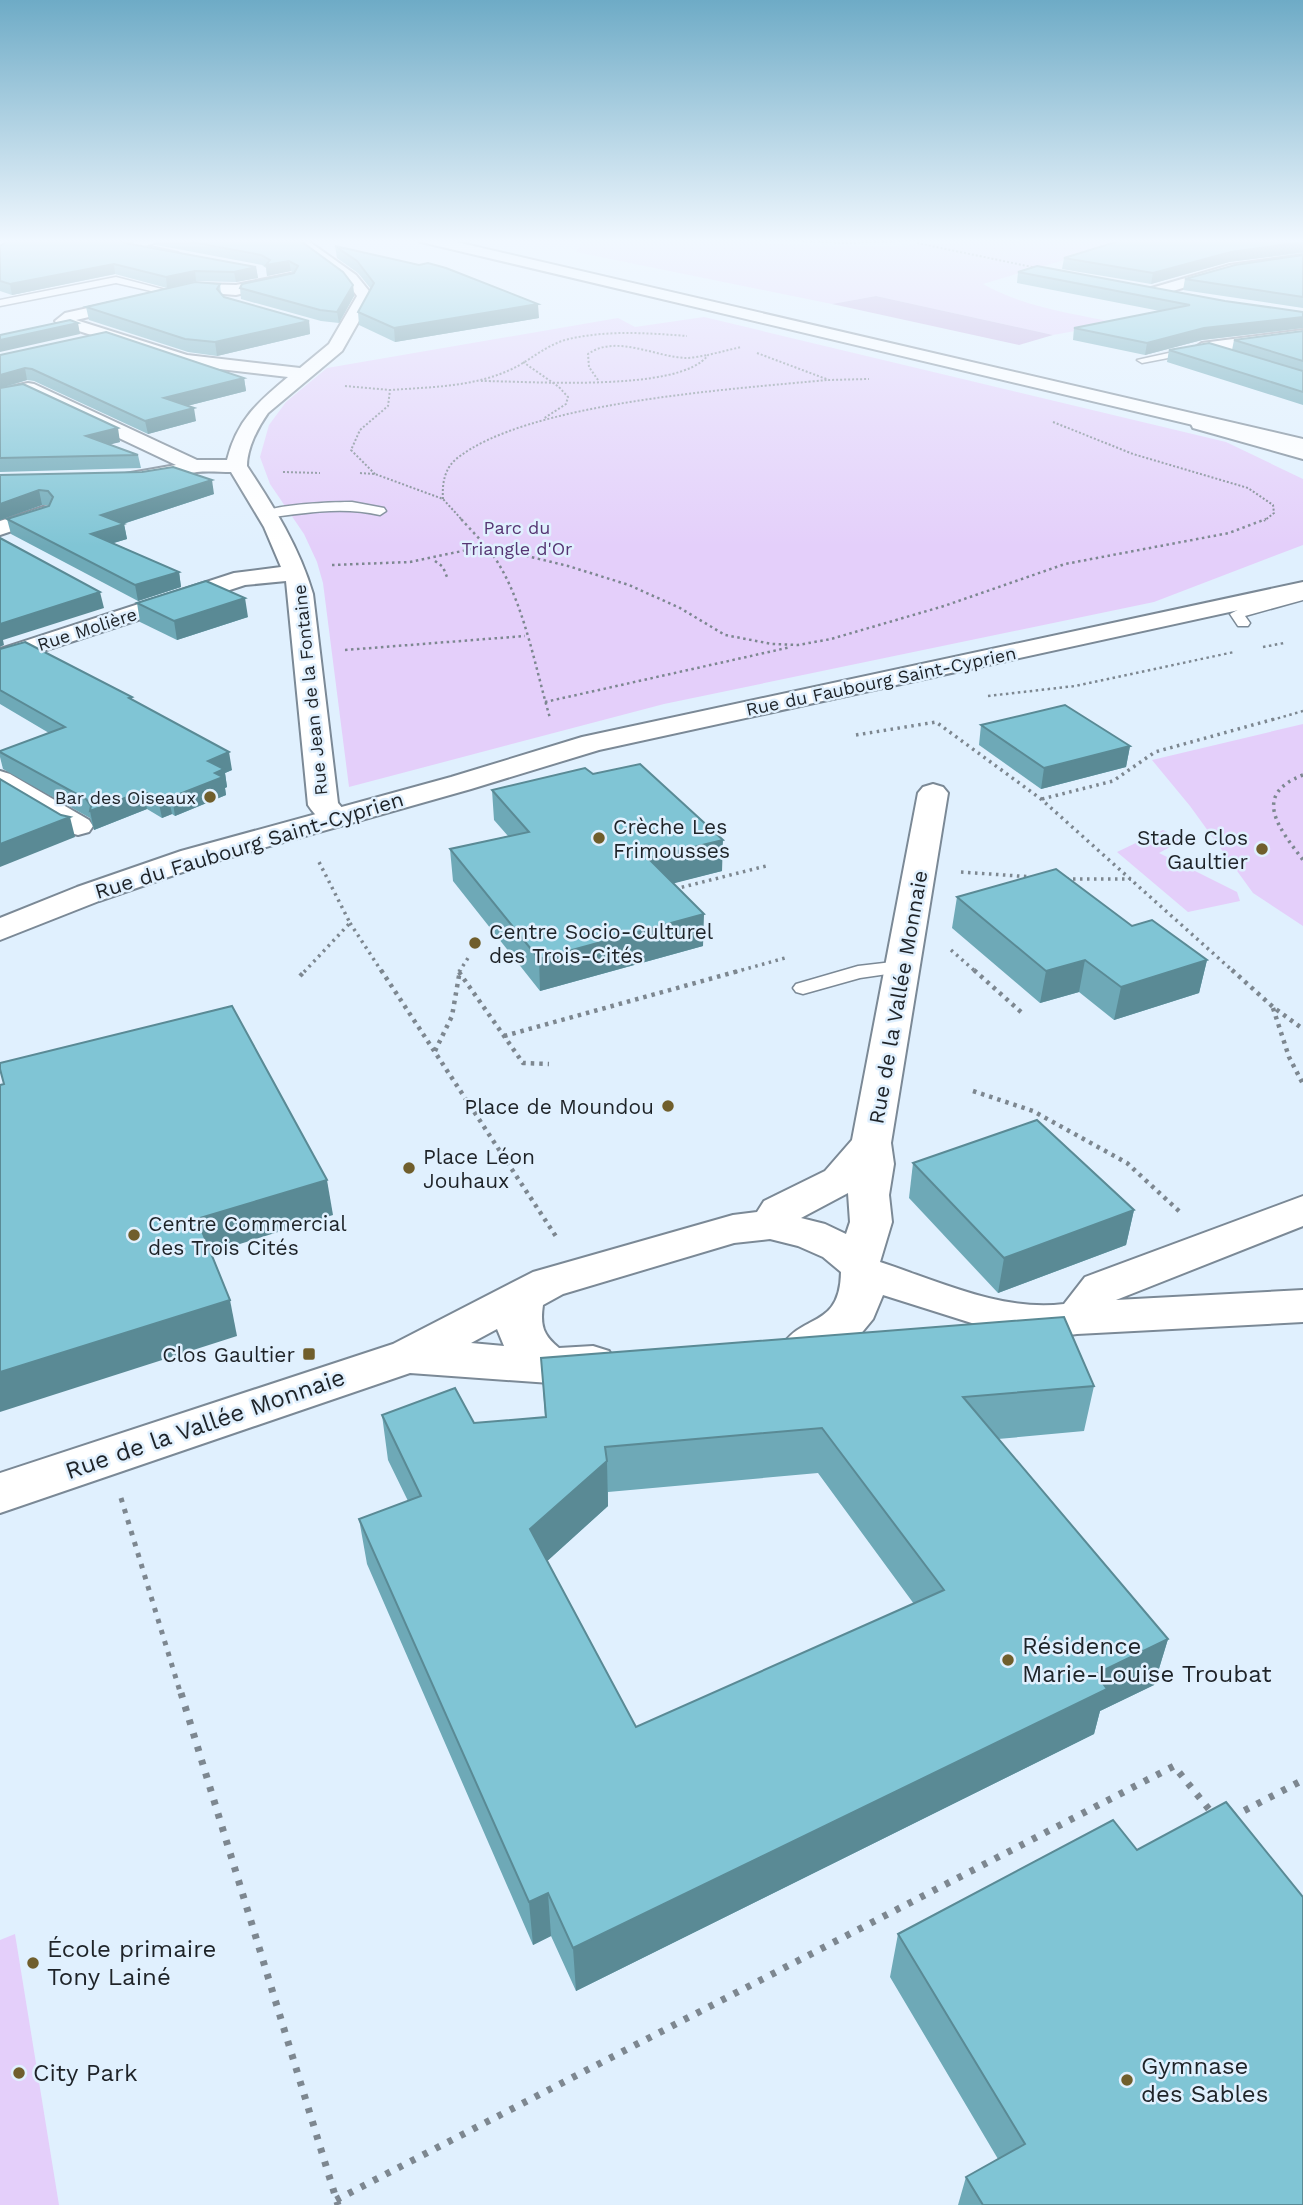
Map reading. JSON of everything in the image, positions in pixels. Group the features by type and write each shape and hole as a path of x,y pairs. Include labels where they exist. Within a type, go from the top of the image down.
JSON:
{"street":[{"path":"82,342 87,341"},
{"path":"125,341 198,363 303,374"},
{"path":"28,388 194,466 239,470 237,458 250,425 269,401 340,341"},
{"path":"858,341 1303,445"},
{"path":"1202,348 1257,341"},
{"path":"0,394 49,382"},
{"path":"37,410 61,404"},
{"path":"1131,405 1303,438"},
{"path":"1131,405 1303,453"},
{"path":"118,478 173,473 194,466"},
{"name":"Rue Jean de la Fontaine","path":"239,470 295,568 323,805 334,816"},
{"path":"4,538 43,513"},
{"name":"Rue Molière","path":"0,657 242,578 295,568"},
{"name":"Rue du Faubourg Saint-Cyprien","path":"0,930 143,874 292,828 461,783 592,743 1303,589"},
{"path":"113,601 136,613"},
{"name":"Rue du Faubourg Saint-Cyprien","path":"461,783 609,758 1303,610"},
{"path":"0,780 78,826"},
{"name":"Rue de la Vallée Monnaie","path":"0,1493 409,1356 548,1283 733,1229 770,1225 779,1211 839,1180 872,1143 933,793"},
{"path":"872,1143 874,1164 869,1195 871,1222 860,1268 863,1290 857,1308 843,1325 783,1350 873,1346"},
{"path":"770,1225 810,1234 838,1247 860,1268 987,1314 1059,1320 1101,1289 1303,1210"},
{"path":"523,1295 516,1321 525,1346 550,1366"},
{"path":"936,1339 1059,1320 1303,1306"},
{"name":"Rue de la Vallée Monnaie","path":"409,1356 550,1366 631,1360"}],"lane":[{"path":"1142,360 1202,348 1227,356"},
{"path":"266,514 321,507 366,507 380,511"},
{"path":"1243,623 1237,614 1303,596"},
{"path":"803,988 858,972 901,967"}],"path":[{"path":"473,381 501,373 550,345 566,341"},
{"path":"598,380 588,363 590,350 597,348 618,347 686,358 742,347 730,343"},
{"path":"753,351 829,380"},
{"path":"375,474 351,450 353,439 359,430 388,406 390,390 473,381 607,382 667,376 695,366 708,355"},
{"path":"523,362 528,370 565,389 568,397 566,404 540,422"},
{"path":"443,499 442,482 455,460 487,441 540,422 668,398 829,380 872,379"},
{"path":"545,702 831,639 944,606 1086,558 1229,533 1263,521 1274,513 1273,505 1248,488 1133,454 1043,418"},
{"path":"239,470 320,473"},
{"path":"348,473 375,474 443,499 502,565 552,726"},
{"path":"295,568 434,560 486,546 568,566 629,585 680,608 725,635 772,645 799,645"},
{"path":"434,560 443,566 447,577"},
{"path":"307,652 525,636"},
{"path":"1041,799 1114,781 1155,752 1303,711"},
{"path":"856,735 936,722 1041,799 1273,1007 1303,1029"},
{"path":"1303,775 1279,785 1272,798 1283,834 1303,860"},
{"path":"292,828 313,846 350,923 580,1273"},
{"path":"665,891 766,866"},
{"path":"920,869 1035,878"},
{"path":"1062,879 1131,879"},
{"path":"300,976 350,923"},
{"path":"435,1051 452,1016 459,972 468,958"},
{"path":"459,972 523,1063 549,1064"},
{"path":"1273,1007 1289,1057 1303,1084"},
{"path":"972,1091 1033,1111 1127,1163 1215,1244"},
{"path":"108,1457 337,2202 1174,1766 1220,1823 1303,1780"}],"green space":[{"name":"Parc du Triangle d'Or","path":"485,341 804,341 1226,442 1303,479 1303,545 1154,602 664,704 349,787 323,583 304,534 270,484 260,457 269,425 286,402 327,368"},
{"name":"Stade Clos Gaultier","path":"1303,724 1303,926 1253,893 1190,806 1152,760"},
{"path":"1163,830 1183,840 1159,853 1237,892 1240,901 1188,912 1117,852"},
{"name":"City Park","path":"15,1934 59,2205 0,2205 0,1940"}],"shaded area":[{"path":"1000,341 1033,341 1019,345"}],"building":[{"path":"65,341 133,341 244,378 164,398 194,408 145,421 32,369 25,368 0,375 0,355"},
{"path":"1237,341 1303,341 1303,361"},
{"path":"1209,343 1303,371 1303,392 1169,350"},
{"path":"23,384 118,428 86,436 138,455 0,458 0,388"},
{"path":"173,467 212,480 101,515 124,524 91,534 179,572 135,585 7,519 49,506 53,497 48,491 39,490 0,504 0,475 142,472"},
{"path":"0,538 100,592 0,624"},
{"path":"206,581 245,598 174,621 137,603"},
{"path":"25,642 132,697 129,698 229,752 208,761 224,769 215,773 223,777 172,797 168,795 158,799 143,791 90,811 91,806 86,799 0,752 65,727 0,690 0,649"},
{"path":"1065,705 1130,746 1044,768 981,725"},
{"path":"640,764 723,840 648,858 704,914 539,959 450,849 529,832 492,790 585,768 593,774"},
{"path":"0,779 61,815 70,817 0,844"},
{"path":"1056,869 1132,926 1152,920 1207,960 1121,987 1085,960 1046,971 957,897"},
{"name":"Centre Commercial des Trois Cités","path":"232,1006 327,1180 197,1219 230,1300 0,1372 0,1085 4,1084 0,1063"},
{"path":"1037,1120 1134,1210 1004,1258 913,1163"},
{"name":"Résidence Marie-Louise Troubat","path":"1064,1317 1094,1386 963,1397 1168,1639 1096,1674 1107,1689 573,1948 548,1893 529,1902 359,1519 421,1496 382,1415 455,1388 474,1423 546,1417 541,1358","holes":["822,1428 944,1590 636,1727 530,1529 607,1461 605,1447"]},
{"name":"Gymnase des Sables","path":"1226,1802 1303,1897 1303,2205 983,2205 966,2177 1025,2144 898,1934 1113,1820 1137,1850"}],"place":[{"name":"Bar des Oiseaux","path":"210,797"},
{"name":"Crèche Les Frimousses","path":"599,838"},
{"name":"Stade Clos Gaultier","path":"1262,849"},
{"name":"Centre Socio-Culturel des Trois-Cités","path":"475,943"},
{"name":"Place de Moundou","path":"668,1106"},
{"name":"Place Léon Jouhaux","path":"409,1168"},
{"name":"Centre Commercial des Trois Cités","path":"134,1235"},
{"name":"Clos Gaultier","path":"309,1354"},
{"name":"Résidence Marie-Louise Troubat","path":"1008,1660"},
{"name":"École primaire Tony Lainé","path":"33,1963"},
{"name":"City Park","path":"19,2073"},
{"name":"Gymnase des Sables","path":"1127,2080"}]}
